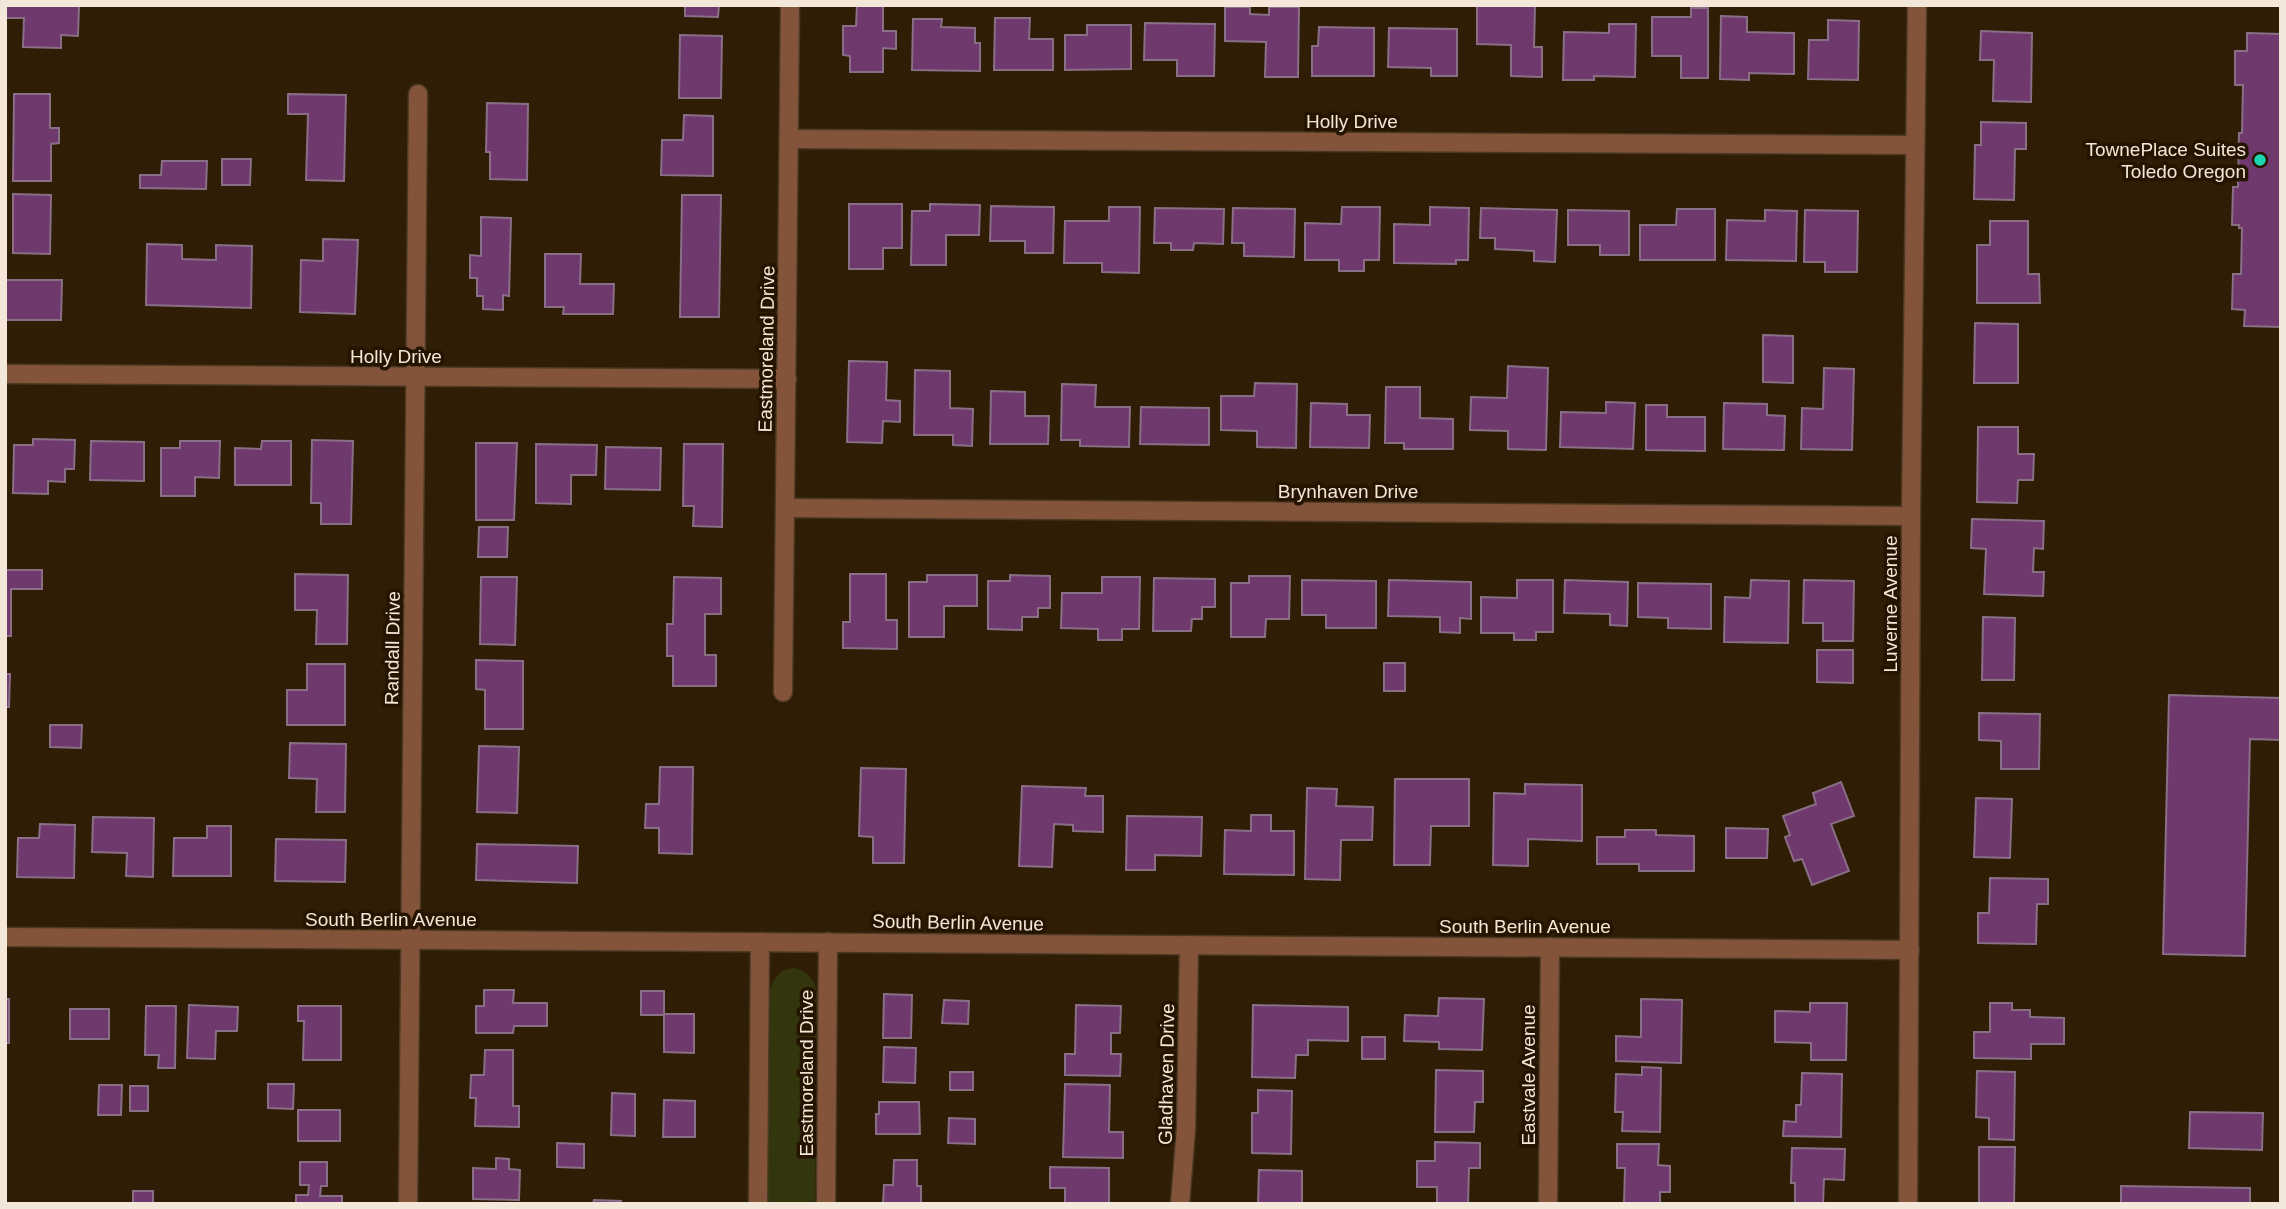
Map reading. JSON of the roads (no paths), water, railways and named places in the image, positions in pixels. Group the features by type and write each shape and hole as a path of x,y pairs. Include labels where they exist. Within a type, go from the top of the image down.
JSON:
{"street":[{"name":"Eastmoreland Drive","path":"783,692 790,5"},
{"name":"Luverne Avenue","path":"1908,1204 1911,516 1917,5"},
{"name":"Randall Drive","path":"408,1204 418,94"},
{"name":"Holly Drive","path":"789,139 1915,145"},
{"name":"Holly Drive","path":"5,374 786,379"},
{"name":"Brynhaven Drive","path":"785,508 1911,516"},
{"name":"South Berlin Avenue","path":"5,937 1910,950"},
{"path":"758,1204 760,942"},
{"name":"Eastmoreland Drive","path":"827,1204 828,942"},
{"name":"Gladhaven Drive","path":"1180,1204 1186,1129 1189,945"},
{"name":"Eastvale Avenue","path":"1548,1204 1550,947"}],"place":[{"name":"TownePlace Suites Toledo Oregon","path":"2260,160"}]}
